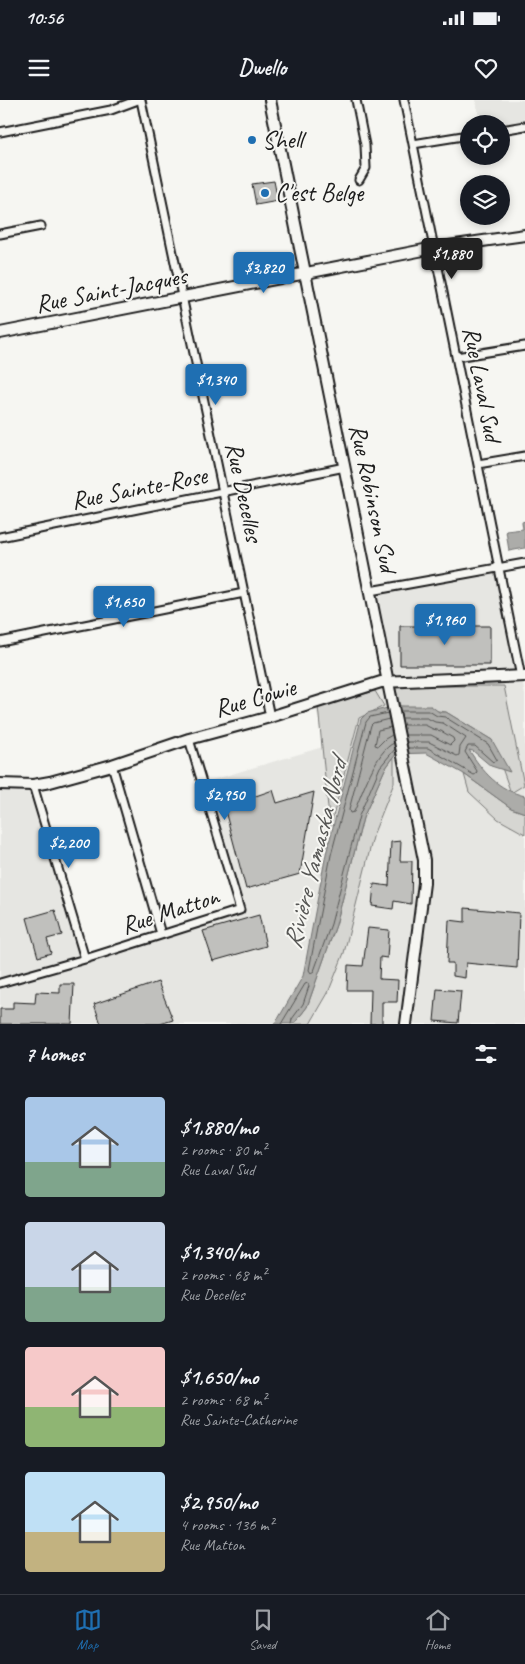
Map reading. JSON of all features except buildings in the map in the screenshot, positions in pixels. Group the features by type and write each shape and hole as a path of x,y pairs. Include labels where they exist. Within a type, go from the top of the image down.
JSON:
{"street":[{"path":"0,132 111,110 139,100"},
{"name":"Rue Decelles","path":"139,100 270,717"},
{"name":"Rue Robinson Sud","path":"270,100 424,860 424,883 406,1024"},
{"path":"356,100 365,145 366,168 358,180"},
{"name":"Rue Laval Sud","path":"404,100 523,676"},
{"path":"510,128 525,126"},
{"path":"413,144 460,136"},
{"path":"0,234 41,226"},
{"name":"Rue Saint-Jacques","path":"0,333 434,248 525,235"},
{"path":"456,357 525,346"},
{"path":"478,464 525,456"},
{"name":"Rue Sainte-Rose","path":"0,537 345,467"},
{"path":"370,591 525,563"},
{"path":"0,642 244,592"},
{"name":"Rue Cowie","path":"0,784 33,785 112,765 190,739 270,717 370,685 523,676"},
{"name":"Rue Matton","path":"0,983 85,959 240,910 190,739"},
{"path":"112,765 161,934"},
{"path":"33,785 85,959"}],"shaded area":[{"path":"476,100 525,100 525,126 510,128 510,115 478,115"},
{"path":"499,567 525,695 525,1024 0,1024 0,784 33,785 85,959 240,910 202,783 326,746 314,703 388,681 370,591"},
{"path":"395,686 504,686 524,785 511,793 492,740 446,712 400,706"},
{"path":"375,691 384,706 359,718 330,828 318,706"},
{"path":"394,757 394,783 374,833 344,953 328,993 310,1024 294,1024 307,1007 336,925 363,818 385,769"},
{"path":"464,774 511,808 525,813 525,834 498,819 469,792"}],"water":[{"path":"525,521 525,548 509,551 506,531 523,529 522,522"},
{"name":"Rivière Yamaska Nord","path":"396,706 431,706 439,712 446,712 492,740 510,772 491,766 473,751 469,750 486,773 499,785 525,796 525,813 511,808 464,774 426,753 396,754 385,769 363,818 336,925 307,1007 294,1024 273,1024 278,1019 303,976 326,854 361,719 367,713"}],"place":[{"name":"Shell","path":"252,140"},
{"name":"C'est Belge","path":"265,193"}]}
